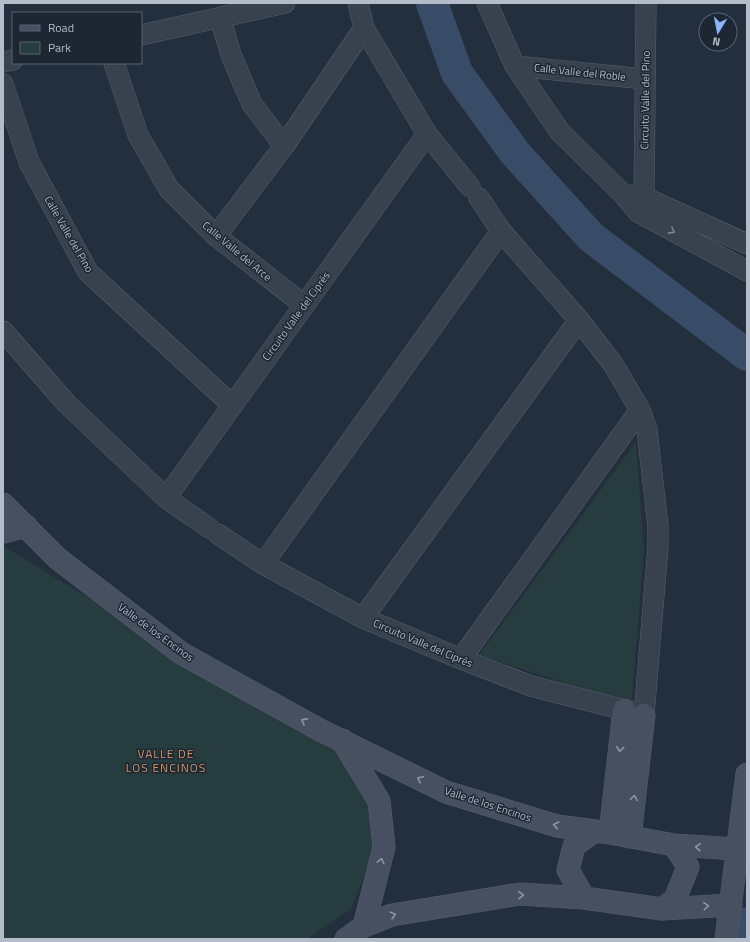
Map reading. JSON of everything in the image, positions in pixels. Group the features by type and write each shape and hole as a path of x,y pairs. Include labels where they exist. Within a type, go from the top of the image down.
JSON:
{"street":[{"path":"142,35 220,16 285,3"},
{"path":"358,3 364,28 427,134 474,192 501,231 579,320 613,364 640,410 647,430 658,526 634,712 612,834 574,846 568,870 584,898"},
{"path":"487,3 515,66 560,132 622,193 747,271"},
{"name":"Circuito Valle del Pino","path":"641,204 646,3"},
{"path":"220,16 231,55 252,104 284,146"},
{"path":"216,236 284,146 364,28"},
{"name":"Calle Valle del Arce","path":"114,64 138,135 169,189 216,236 304,305"},
{"name":"Calle Valle del Roble","path":"515,66 645,79"},
{"name":"Calle Valle del Pino","path":"3,84 29,162 88,272 232,405"},
{"name":"Circuito Valle del Ciprés","path":"166,498 427,134"},
{"path":"641,204 747,244"},
{"path":"263,564 501,231"},
{"path":"363,618 579,320"},
{"name":"Circuito Valle del Ciprés","path":"3,331 67,404 166,498 263,564 363,618 461,659 531,686 634,712"},
{"path":"461,659 640,410"},
{"name":"Valle de los Encinos","path":"3,504 57,558 181,653 342,740 446,792 556,826 674,845 737,849"},
{"path":"3,532 26,526"},
{"path":"342,740 379,802 384,847 364,926"},
{"path":"726,939 747,774"},
{"path":"662,909 675,899 688,867 674,845"},
{"path":"346,939 364,926 392,914 520,894 584,898 662,909 731,905"}],"green space":[{"path":"636,442 644,550 632,699 595,693 479,655"},
{"path":"3,546 340,750 370,807 374,851 351,909 307,939 3,939"}],"waterway":[{"path":"432,3 457,73 515,153 591,237 747,355"},
{"path":"744,939 747,923"}],"district":[{"name":"VALLE DE LOS ENCINOS","path":"166,760"}]}
